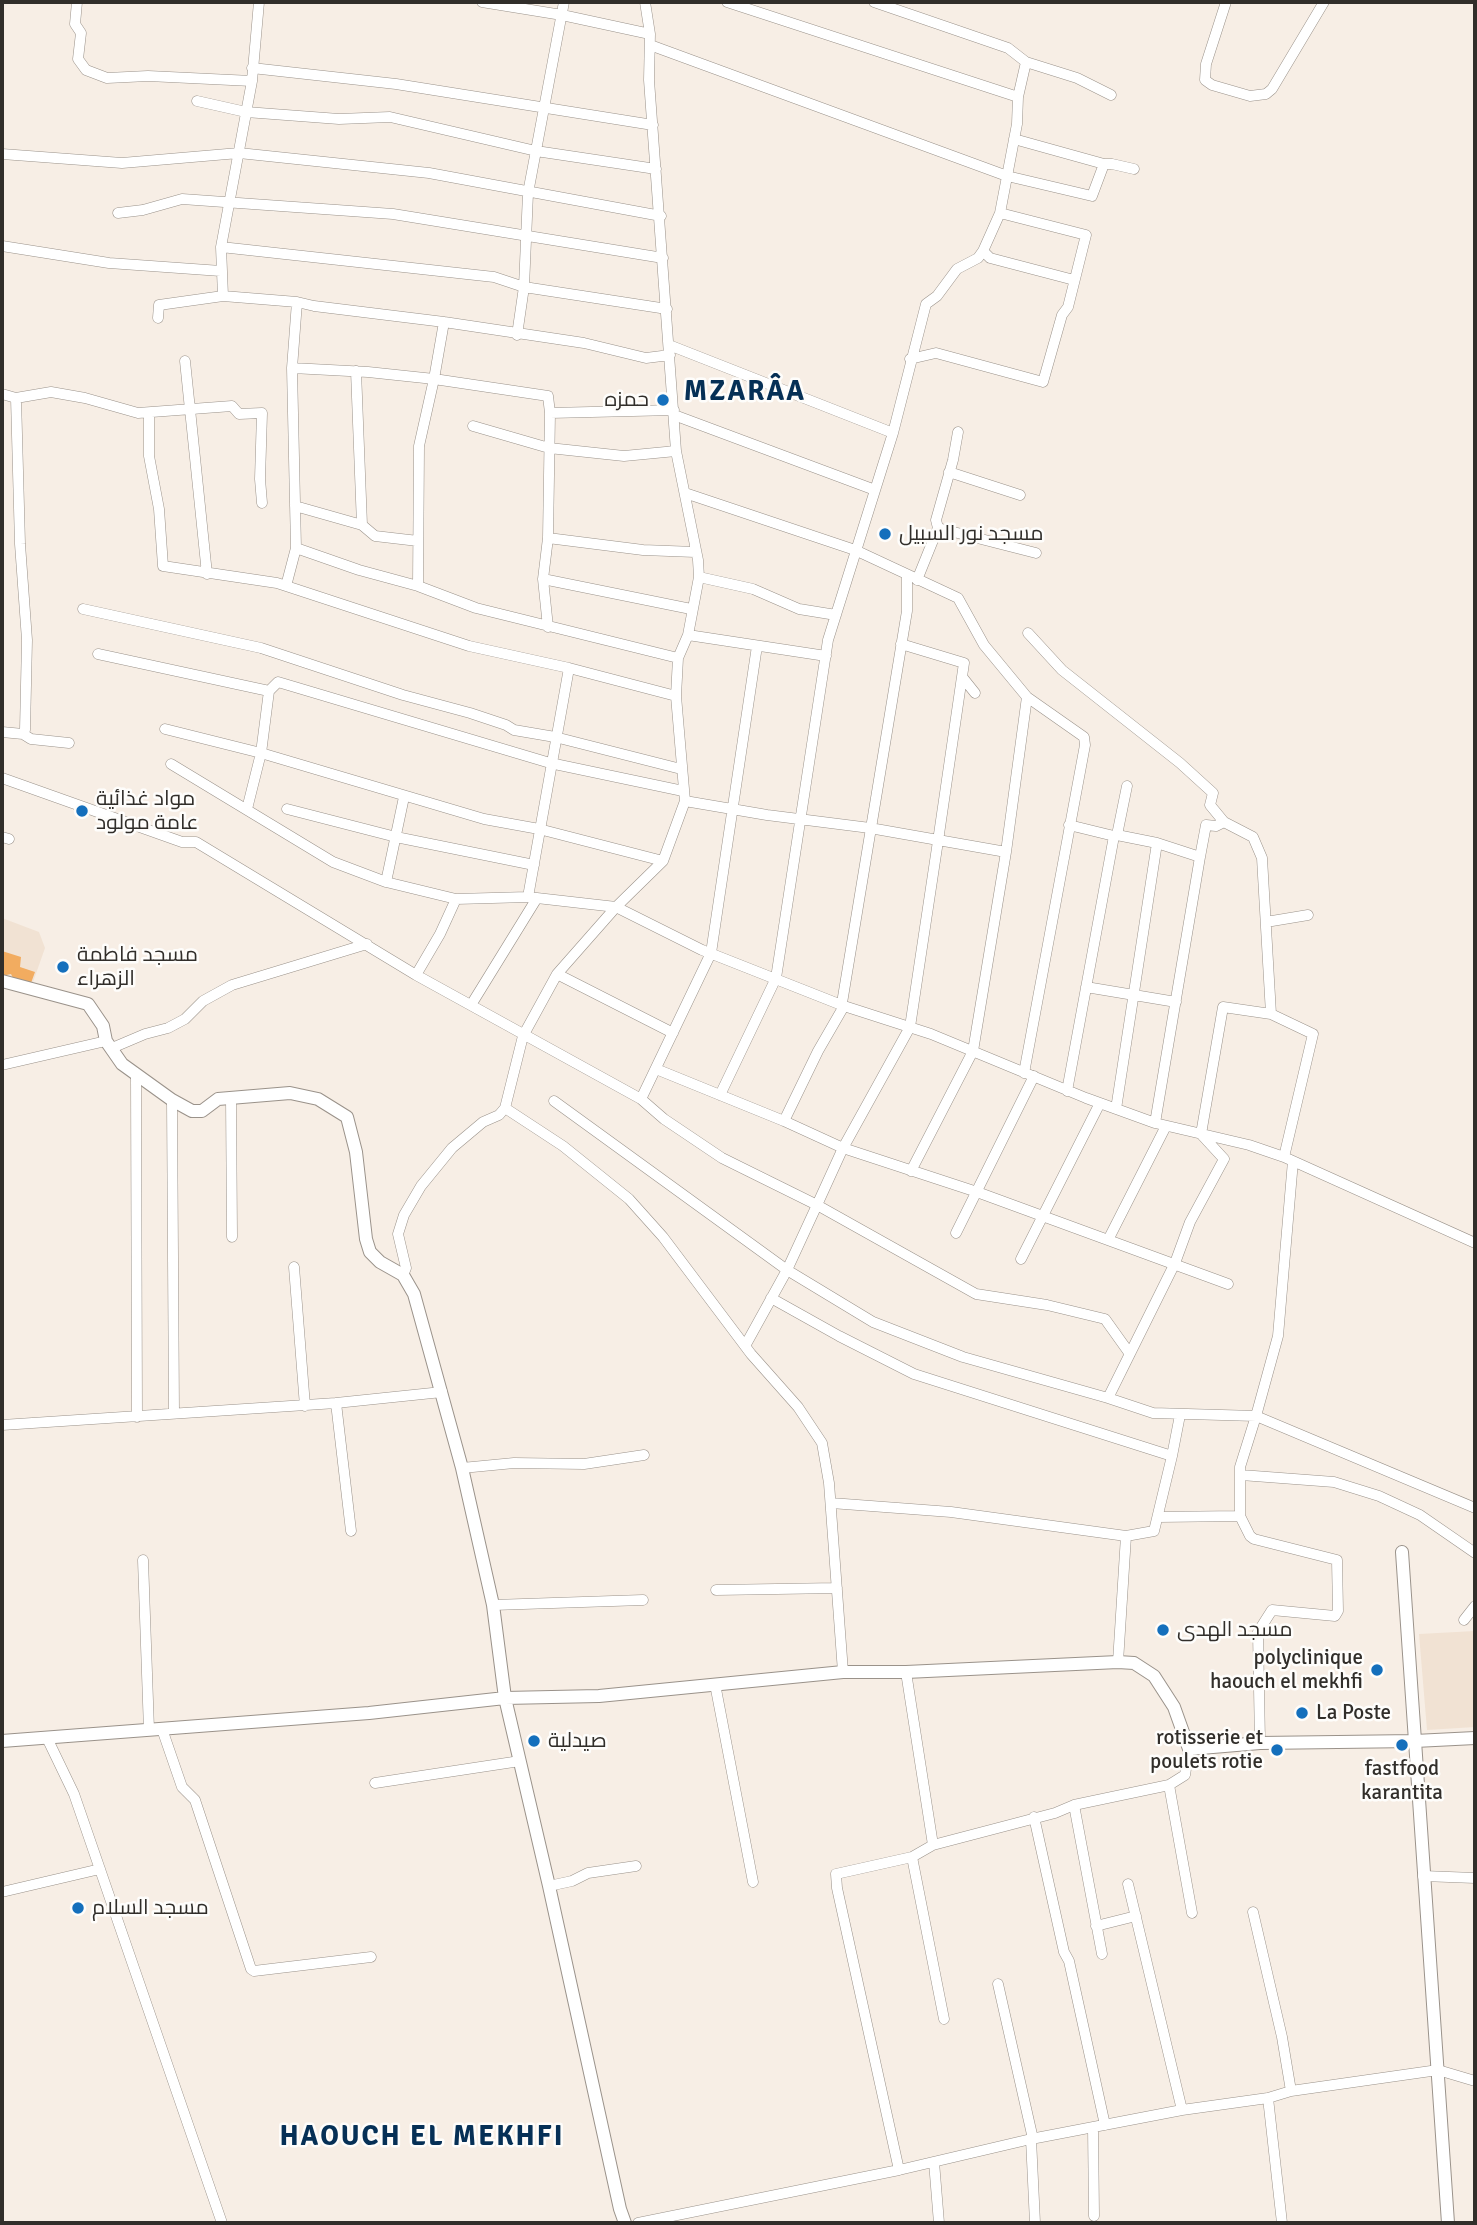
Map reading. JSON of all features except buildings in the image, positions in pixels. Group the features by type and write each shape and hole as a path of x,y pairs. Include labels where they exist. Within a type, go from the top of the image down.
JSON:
{"street":[{"path":"77,2 75,24 81,33 78,59 86,70 107,78 148,76 252,81"},
{"path":"223,296 221,247 252,81 259,2"},
{"path":"482,2 562,15 650,39 1007,176 1092,196 1104,164"},
{"path":"517,335 524,287 528,193 564,2"},
{"path":"403,1275 406,1268 398,1234 404,1215 421,1186 452,1148 505,1108 523,1036 557,974 616,906 663,861 684,796 676,696 678,658 688,635 699,577 676,451 649,80 650,39 645,2"},
{"path":"727,2 1018,97"},
{"path":"874,2 1008,48 1026,62 1077,78 1111,94"},
{"path":"1226,2 1206,64 1205,80 1212,85 1250,96 1266,94 1272,89 1324,2"},
{"path":"720,1095 776,978 825,656 893,432 926,304 937,296 957,270 978,258 984,251 1000,213 1026,62"},
{"path":"252,68 396,84 653,125"},
{"path":"197,101 246,112 339,119 390,117 536,151 656,169"},
{"path":"1014,139 1104,164 1134,169"},
{"path":"2,154 122,163 239,153 429,173 660,216"},
{"path":"118,213 143,211 183,199 393,214 663,258"},
{"path":"911,359 936,353 1043,382 1062,315 1068,307 1086,236 1000,213"},
{"path":"2,246 109,262 221,271"},
{"path":"221,247 494,277 524,287 667,309"},
{"path":"984,251 990,258 1074,280"},
{"path":"158,318 159,305 223,296 297,302 444,322 584,343 646,358 669,350 893,432"},
{"path":"286,586 296,548 292,368 297,302"},
{"path":"418,586 419,446 444,322"},
{"path":"185,361 207,574"},
{"path":"292,368 434,379 548,396 556,413 549,448 548,538 543,579 548,626"},
{"path":"356,371 362,525"},
{"path":"2,394 16,398 51,392 149,413 232,406 239,414 262,413 262,503"},
{"path":"16,398 20,544 27,640 23,734"},
{"path":"149,413 149,456 159,509 163,566 286,586 469,646 676,696"},
{"path":"556,413 674,413 874,490"},
{"path":"473,426 549,448 624,456 676,451"},
{"path":"917,580 938,528 936,520 958,432"},
{"path":"949,472 1020,495"},
{"path":"685,493 855,551 958,598 984,645 1027,697 1084,737 1085,745 1069,825 1029,1074 956,1233"},
{"path":"295,506 362,525 375,536 418,541"},
{"path":"938,528 1036,553"},
{"path":"548,538 643,550 695,552"},
{"path":"296,548 359,570 418,586 476,608 678,658"},
{"path":"784,1121 843,1005 907,611 906,575"},
{"path":"699,577 753,589 799,609 836,615"},
{"path":"543,579 691,608"},
{"path":"83,609 261,648 403,695 470,713 514,730 555,737 681,769"},
{"path":"1028,634 1062,670 1180,763 1213,793 1210,805 1224,822 1253,836 1262,858 1270,1014"},
{"path":"688,635 825,656"},
{"path":"745,1346 787,1270 843,1148 909,1027 964,663 901,644"},
{"path":"641,1099 711,953 757,646"},
{"path":"98,654 269,691"},
{"path":"471,1006 533,898 539,829 569,668"},
{"path":"963,678 975,693"},
{"path":"247,809 261,753 269,691 278,682 551,763 732,810 870,828 1006,852"},
{"path":"911,1171 972,1051 1006,852 1027,697"},
{"path":"165,729 261,753 484,819 539,829 663,861"},
{"path":"2,732 23,734 30,739 69,743"},
{"path":"171,764 333,862 386,881 456,899 533,898 616,906 711,953 843,1005 972,1051 1067,1091 1161,1125 1249,1145 1288,1159 1475,1243"},
{"path":"2,778 182,842 196,842 416,975 641,1099 664,1119 722,1158 817,1205 976,1294 1047,1305 1105,1319 1130,1354"},
{"path":"1067,1091 1115,835 1127,786"},
{"path":"386,881 404,797"},
{"path":"287,809 396,837 534,865"},
{"path":"1108,1240 1161,1125 1176,1002 1206,825 1216,826 1224,822"},
{"path":"1069,825 1157,843 1200,857"},
{"path":"1116,1109 1157,843"},
{"path":"416,975 440,934 456,899"},
{"path":"1265,922 1308,915"},
{"path":"2,1065 109,1044 168,1028 185,1019 203,1001 232,985 367,944"},
{"path":"557,974 673,1033"},
{"path":"2,981 88,1004 103,1026 109,1044 122,1064 192,1111 202,1111 218,1099 290,1093 318,1099 347,1117 356,1152 366,1239 370,1252 380,1262 403,1275 414,1294 462,1468 493,1605 505,1698 625,2223"},
{"path":"1086,987 1176,1002"},
{"path":"1201,1134 1223,1007 1270,1014 1313,1034 1288,1159 1278,1336 1240,1467 1240,1516 1254,1539 1336,1560 1338,1614 1335,1616 1272,1610 1258,1632 1259,1744"},
{"path":"656,1069 843,1148 977,1192 1228,1284"},
{"path":"136,1074 137,1417"},
{"path":"231,1097 232,1237"},
{"path":"172,1100 174,1413"},
{"path":"554,1101 787,1270 873,1322 963,1357 1153,1413 1256,1416 1475,1508"},
{"path":"1021,1259 1100,1103"},
{"path":"505,1108 563,1146 629,1199 663,1237 745,1346 798,1407 822,1443 831,1503 843,1672"},
{"path":"1108,1398 1175,1263 1190,1222 1224,1159 1201,1134"},
{"path":"294,1267 305,1406"},
{"path":"771,1298 914,1374 1172,1456"},
{"path":"2,1425 305,1406 442,1392"},
{"path":"337,1403 351,1531"},
{"path":"831,1503 951,1512 1126,1536 1154,1531 1180,1415"},
{"path":"462,1468 514,1463 584,1464 644,1455"},
{"path":"1241,1475 1334,1482 1379,1496 1420,1515 1475,1553"},
{"path":"1158,1517 1240,1516"},
{"path":"1118,1662 1126,1536"},
{"path":"1402,1552 1448,2223"},
{"path":"143,1560 155,1730 182,1787 195,1800 251,1969 254,1971 371,1957"},
{"path":"716,1590 837,1588"},
{"path":"493,1605 643,1600"},
{"path":"1464,1620 1475,1606"},
{"path":"2,1741 369,1713 505,1698 599,1696 843,1672 906,1672 1118,1662 1134,1664 1154,1676 1174,1707 1189,1749 1185,1775 1169,1785 1074,1805 1055,1813 933,1845 912,1857 836,1874 899,2170"},
{"path":"906,1672 933,1845"},
{"path":"715,1684 753,1882"},
{"path":"47,1738 75,1794 222,2223"},
{"path":"1189,1749 1259,1744 1475,1738"},
{"path":"375,1783 520,1761"},
{"path":"1169,1785 1192,1913"},
{"path":"1074,1805 1102,1954"},
{"path":"1034,1817 1105,2125"},
{"path":"912,1857 944,2019"},
{"path":"549,1886 572,1881 588,1873 636,1866"},
{"path":"2,1892 100,1869"},
{"path":"1423,1876 1475,1878"},
{"path":"1128,1884 1182,2110"},
{"path":"1253,1912 1282,2036 1291,2091"},
{"path":"1096,1926 1136,1916"},
{"path":"998,1984 1032,2139 1035,2223"},
{"path":"638,2223 899,2170 1032,2139 1182,2110 1268,2098 1291,2091 1438,2070 1475,2081"},
{"path":"1268,2098 1282,2223"},
{"path":"1093,2127 1094,2216"},
{"path":"934,2162 939,2223"}],"shaded area":[{"path":"2,918 39,932 45,948 32,985 13,982 10,976 2,978"},
{"path":"2,951 21,957 20,967 35,972 31,983 14,980 11,974 2,976"},
{"path":"1475,1631 1475,1727 1427,1730 1419,1634"}],"place":[{"name":"حمزه","path":"663,400"},
{"name":"مسجد نور السبيل","path":"885,534"},
{"name":"مواد غذائية عامة مولود","path":"82,811"},
{"name":"مسجد فاطمة الزهراء","path":"63,967"},
{"name":"مسجد الهدى","path":"1163,1630"},
{"name":"polyclinique haouch el mekhfi","path":"1377,1670"},
{"name":"La Poste","path":"1302,1713"},
{"name":"صيدلية","path":"534,1741"},
{"name":"fastfood karantita","path":"1402,1745"},
{"name":"rotisserie et poulets rotie","path":"1277,1750"},
{"name":"مسجد السلام","path":"78,1908"}],"district":[{"name":"MZARÂA","path":"745,393"},
{"name":"HAOUCH EL MEKHFI","path":"422,2138"}]}
